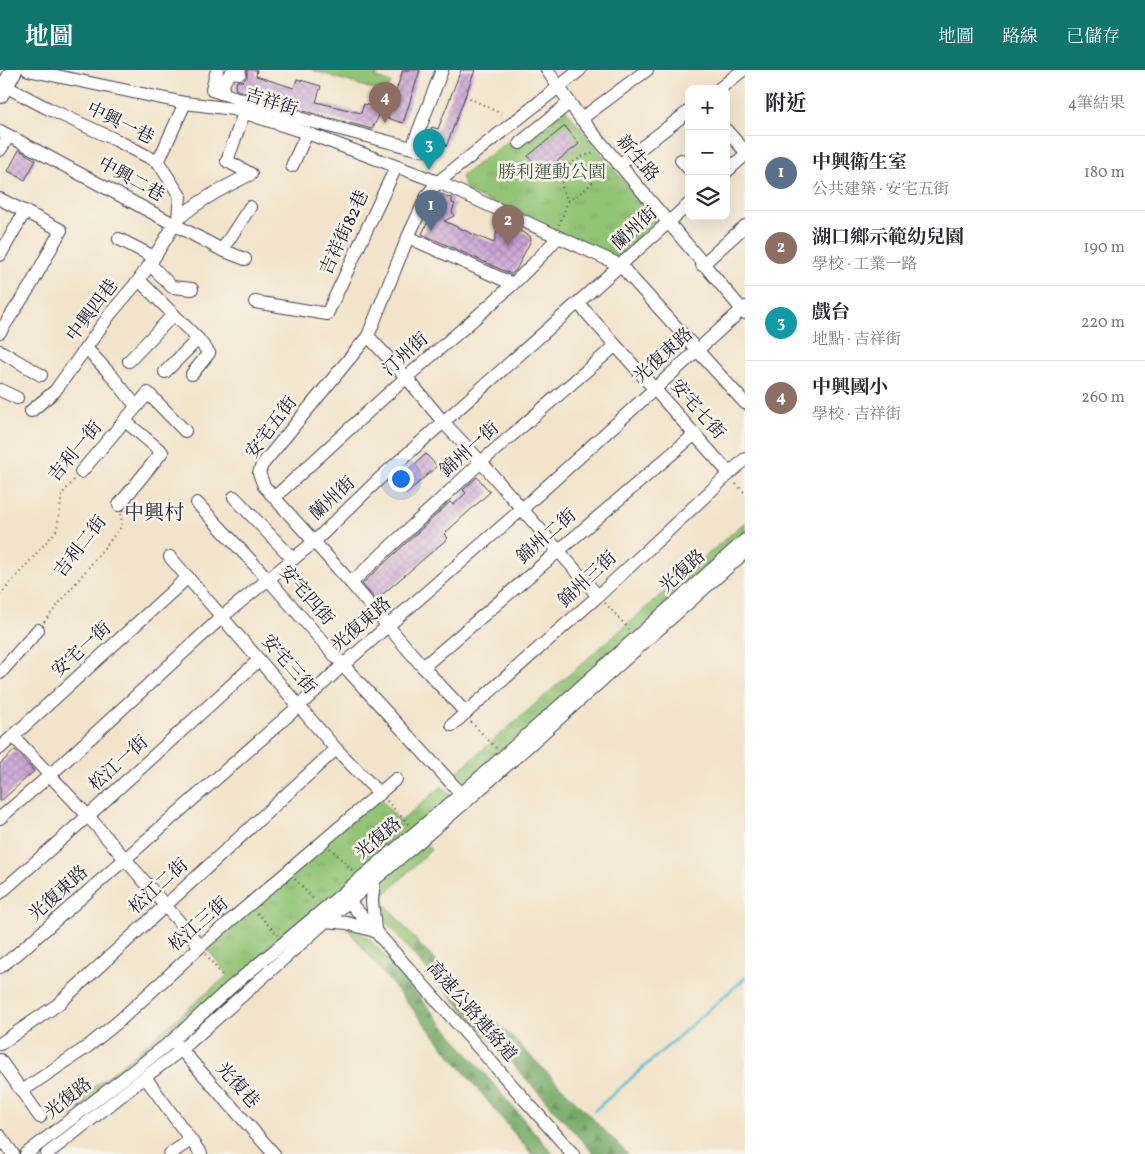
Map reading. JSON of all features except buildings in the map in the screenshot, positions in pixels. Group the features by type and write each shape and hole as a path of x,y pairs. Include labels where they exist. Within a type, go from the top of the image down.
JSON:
{"main road":[{"path":"3,90 14,70"}],"street":[{"name":"吉祥街","path":"28,70 67,74 185,103 233,109 302,127 557,233 620,266"},
{"path":"218,70 212,90 302,127 423,151 437,145"},
{"path":"412,148 442,70"},
{"name":"新生路","path":"548,70 581,119 702,265 744,310"},
{"name":"安宅五街","path":"464,714 264,486 259,473 262,465 368,336 408,237 428,194 438,182 580,70"},
{"path":"581,119 647,70"},
{"path":"723,85 744,70"},
{"path":"221,93 225,80 232,72 240,73"},
{"name":"中興一巷","path":"3,90 116,140 158,162 180,196 176,221"},
{"path":"158,162 185,103"},
{"path":"520,143 569,103"},
{"path":"176,221 190,208 252,174 227,161 244,113"},
{"path":"619,165 685,115"},
{"path":"292,166 302,127"},
{"path":"0,150 4,133"},
{"name":"中興二巷","path":"4,133 176,221 222,250 245,259"},
{"path":"730,134 745,151"},
{"path":"730,168 745,155"},
{"name":"吉祥街82巷","path":"255,302 327,314 396,167"},
{"path":"0,199 61,230 31,286 0,329"},
{"path":"222,250 250,207"},
{"name":"蘭州街","path":"0,818 49,776 223,616 314,542 378,480 685,207"},
{"path":"0,255 25,211"},
{"name":"中興四巷","path":"31,411 55,391 111,313 139,280 176,221"},
{"path":"702,265 745,226"},
{"name":"汀州街","path":"275,497 406,377 513,284 538,260 557,233"},
{"path":"408,237 513,284"},
{"path":"120,239 152,260 172,287 192,289"},
{"path":"620,266 745,402"},
{"path":"139,280 198,339 208,353 192,374"},
{"name":"安宅七街","path":"578,303 695,434 728,474"},
{"name":"光復東路","path":"0,967 16,955 522,509 697,349 744,310"},
{"path":"128,360 173,315"},
{"path":"368,336 598,596"},
{"path":"164,372 198,339"},
{"name":"錦州一街","path":"351,583 481,462 615,346"},
{"path":"86,348 136,406 148,393 185,431"},
{"path":"0,351 41,375"},
{"path":"0,390 17,398"},
{"name":"吉利一街","path":"81,472 136,406"},
{"name":"吉利二街","path":"119,505 162,452 125,421"},
{"name":"錦州二街","path":"423,668 695,434"},
{"name":"錦州三街","path":"452,725 598,596 745,459"},
{"path":"234,498 293,559"},
{"name":"安宅四街","path":"197,503 464,797"},
{"name":"光復路","path":"26,1154 177,1045 326,921 345,898 374,880 745,540"},
{"name":"光復路","path":"47,1154 145,1076 232,987 345,898 745,552"},
{"name":"安宅三街","path":"170,557 300,705 336,749 380,794"},
{"name":"安宅一街","path":"0,748 188,577"},
{"path":"0,672 38,630"},
{"name":"松江一街","path":"0,893 88,816 259,660"},
{"path":"14,736 88,816 200,946"},
{"name":"松江二街","path":"0,1044 56,1005 336,749"},
{"name":"松江三街","path":"22,1091 87,1047 118,1022 200,946 396,780"},
{"path":"326,921 347,923 375,930 372,901 374,880"},
{"name":"高速公路連絡道","path":"345,898 573,1154"},
{"name":"光復巷","path":"177,1045 274,1154"},
{"path":"0,1060 40,1117"},
{"path":"145,1076 201,1154"},
{"path":"0,1136 13,1154"},
{"path":"170,1154 191,1140"}],"path":[{"path":"465,96 507,116 514,123"},
{"path":"568,201 563,190 562,177 570,165 588,153 602,152"},
{"path":"557,233 568,201 599,176 602,158"},
{"name":"吉利一街","path":"0,595 57,530 62,494 81,472"},
{"path":"728,474 745,493"},
{"name":"吉利二街","path":"38,630 122,526 119,505"},
{"path":"598,596 632,631"},
{"path":"464,714 499,751"},
{"path":"380,794 411,828"},
{"path":"324,841 356,875"},
{"path":"288,872 319,906"},
{"path":"249,905 281,939"},
{"path":"200,946 232,987"}],"green space":[{"path":"312,70 385,70 375,77 391,83 385,93"},
{"name":"勝利運動公園","path":"560,103 656,221 617,257 467,192 461,176"},
{"path":"745,522 745,537 468,784 457,772"},
{"path":"442,786 452,796 234,983 70,1117 64,1110 117,1069 228,975 205,946 379,797 400,822"},
{"path":"425,842 431,850 384,895 384,903 419,944 411,952 381,915 377,904 378,890 382,879"},
{"path":"347,928 367,937 392,965 383,973"},
{"path":"419,944 628,1154 594,1154 411,952"},
{"path":"392,965 553,1154 531,1154 383,973"}],"waterway":[{"path":"594,1111 745,978"}],"place":[{"name":"中興國小","path":"385,123"},
{"name":"戲台","path":"429,170"},
{"name":"中興衛生室","path":"431,231"},
{"name":"湖口鄉示範幼兒園","path":"508,246"}],"district":[{"name":"中興村","path":"154,514"}]}
